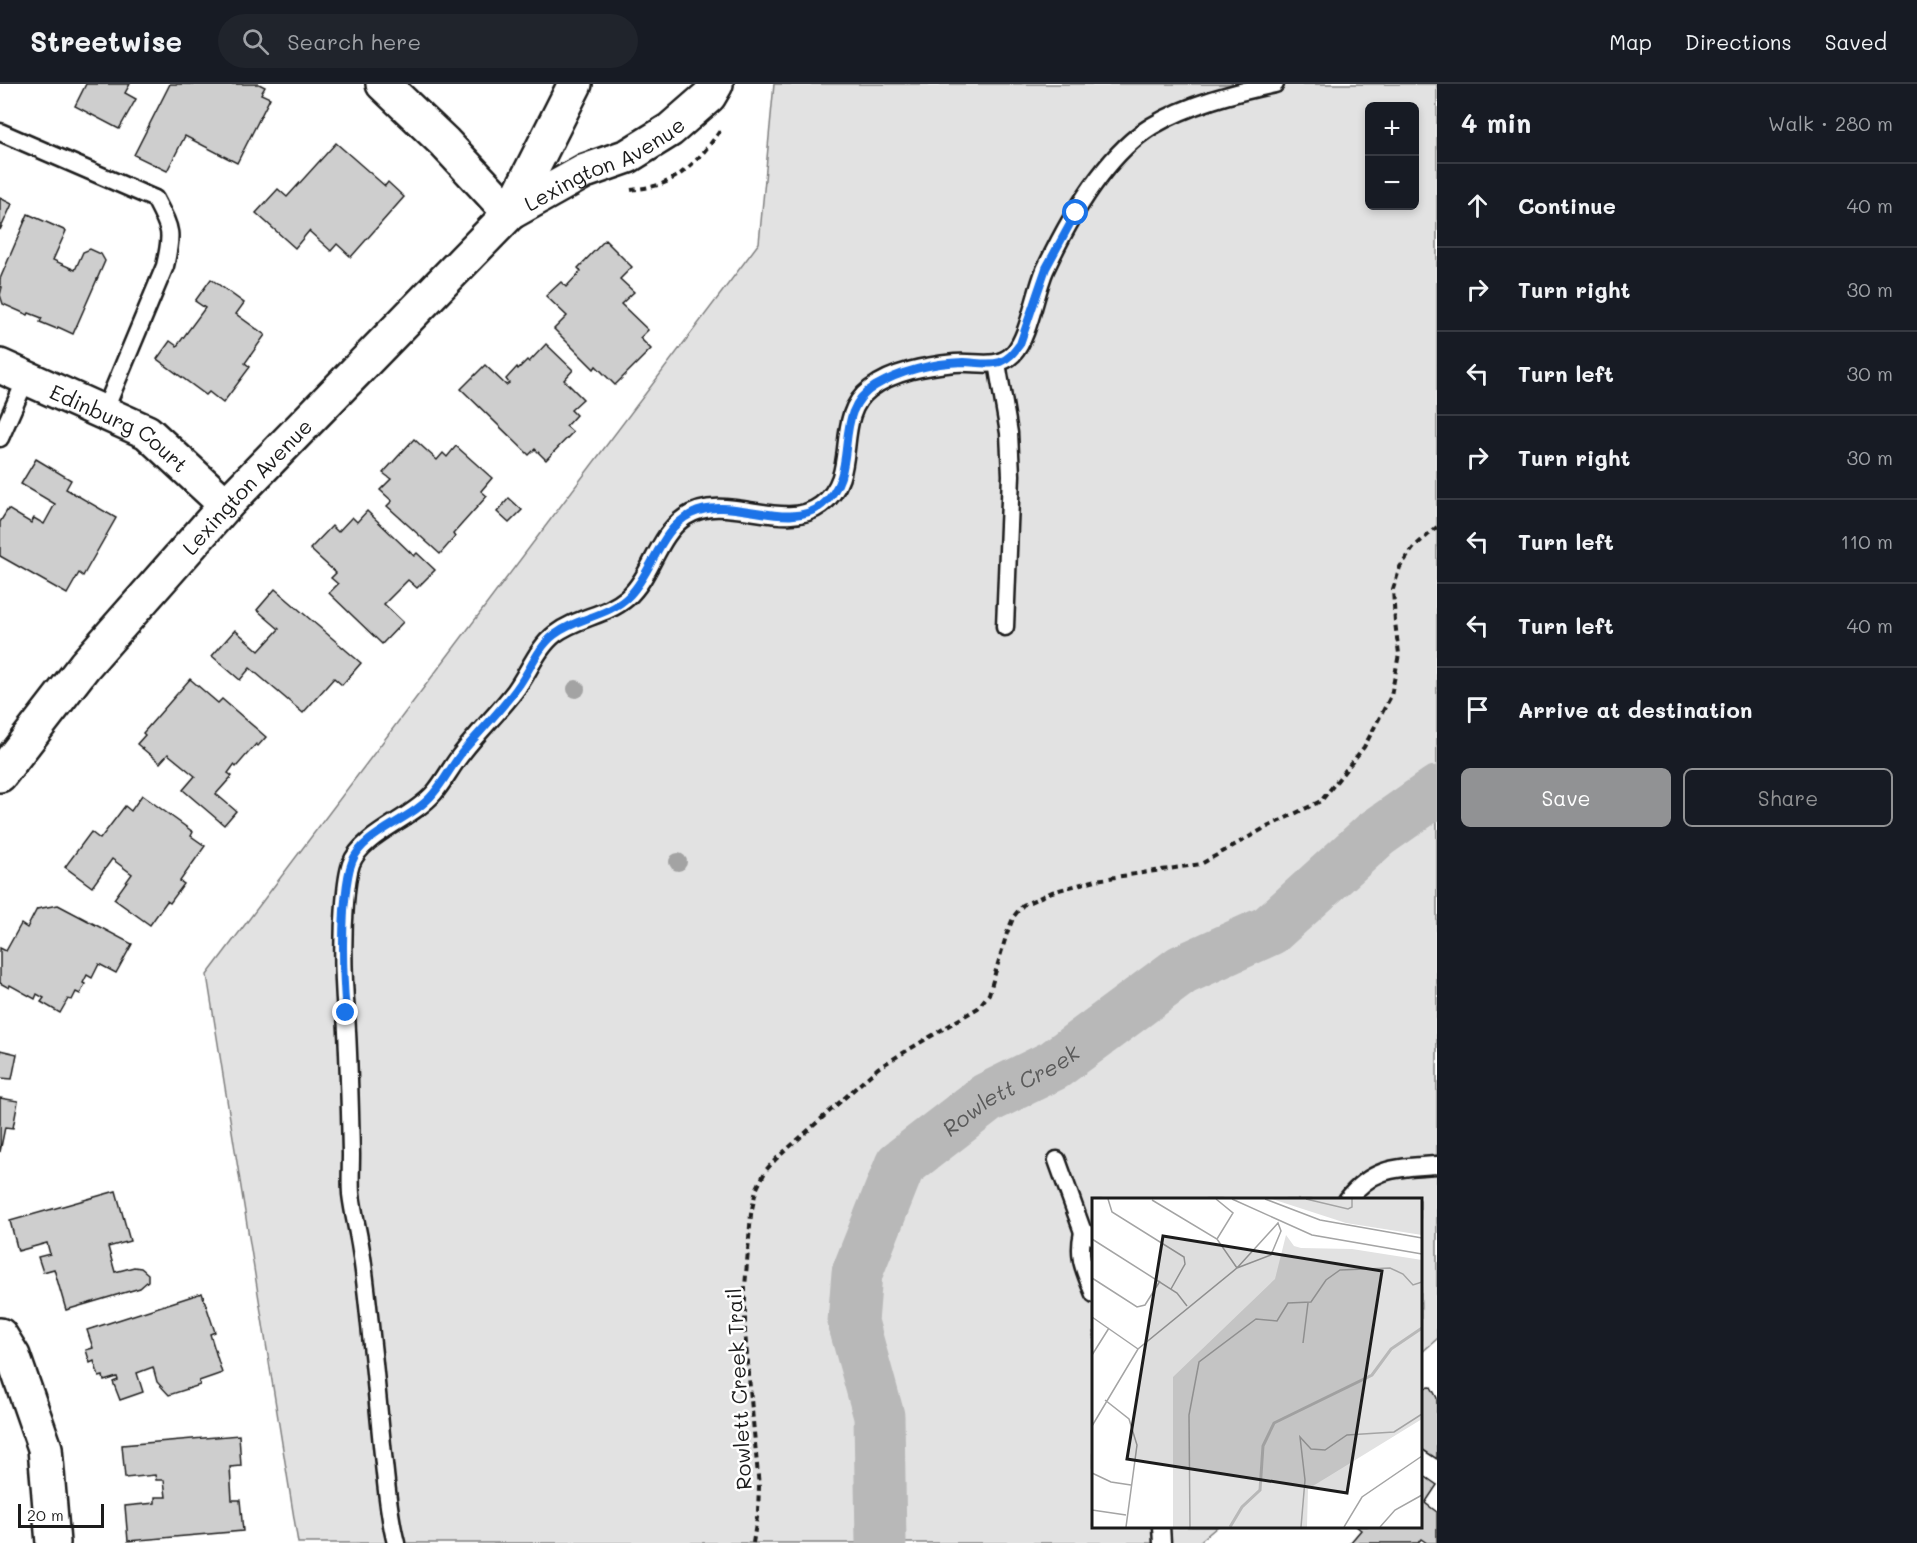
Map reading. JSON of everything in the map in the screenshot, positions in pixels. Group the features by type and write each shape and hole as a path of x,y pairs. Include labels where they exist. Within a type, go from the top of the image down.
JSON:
{"street":[{"path":"383,84 444,142 510,213"},
{"name":"Lexington Avenue","path":"0,775 85,665 226,505 510,213 568,103 575,84"},
{"name":"Lexington Avenue","path":"510,213 585,171 628,156 670,130 710,96 716,84"},
{"name":"Edinburg Court","path":"14,372 147,432 226,505"},
{"path":"0,1335 13,1356 45,1448 53,1543"}],"lane":[{"path":"396,1543 388,1499 362,1258 350,1188 347,1032 342,959 346,895 352,862 364,844 416,811 429,799 464,750 502,708 536,656 553,635 576,622 606,612 627,599 639,585 665,539 679,522 696,511 721,507 787,515 815,510 837,489 844,470 846,438 852,414 856,404 870,388 894,376 924,368 960,362 997,363 1014,353 1020,344 1046,268 1076,213 1098,180 1130,143 1152,126 1180,112 1240,92 1275,84"},
{"path":"0,132 155,199 169,227 171,242 165,266 104,412"},
{"path":"997,363 1009,433 1011,475 1005,627"},
{"path":"0,438 14,372"},
{"path":"1057,1160 1088,1234 1079,1246 1082,1264 1092,1289"},
{"path":"1349,1198 1358,1186 1380,1172 1395,1168 1437,1166"},
{"path":"1161,1528 1162,1543"}],"path":[{"name":"Rowlett Creek Trail","path":"753,1543 759,1487 746,1333 745,1287 751,1214 756,1190 766,1170 784,1151 878,1068 978,1008 989,994 1007,933 1014,916 1023,905 1052,892 1096,880 1201,864 1321,801 1364,747 1391,696 1399,654 1393,589 1400,567 1414,547 1437,526"}],"shaded area":[{"path":"774,84 1437,84 1437,1339 1422,1352 1422,1198 1092,1198 1092,1528 1216,1528 1198,1543 298,1543 207,975 759,243"}],"building":[{"path":"86,84 130,84 125,93 136,99 119,129 75,106"},
{"path":"170,84 259,84 265,87 261,94 270,98 237,163 185,136 167,171 134,155"},
{"path":"336,143 385,186 388,182 404,197 351,257 337,244 331,251 309,231 295,248 256,213 278,189 287,197"},
{"path":"0,198 12,204 0,230"},
{"path":"28,214 66,231 53,260 75,270 83,252 90,249 101,254 105,261 73,334 40,322 42,318 29,313 28,315 3,304 0,295 2,287 0,279"},
{"path":"605,240 632,267 620,279 634,292 621,304 648,330 640,338 651,349 615,385 596,366 594,369 554,329 567,316 546,296 561,282 566,287 581,271 578,268"},
{"path":"211,279 244,303 236,314 265,335 245,363 250,367 223,403 209,392 206,395 157,359 170,341 177,346 205,308 195,301"},
{"path":"546,344 573,370 564,380 583,399 571,410 576,415 566,426 573,432 546,460 535,449 529,455 461,389 485,365 506,385 509,383 506,379 517,367 518,369 527,360 529,362"},
{"path":"414,439 437,460 443,453 447,457 456,446 492,478 481,491 487,496 453,534 455,537 440,554 387,506 392,501 380,490 391,479 383,473"},
{"path":"36,459 71,480 66,489 116,518 83,576 79,573 67,594 0,556 0,522 8,509 31,523 34,518 44,524 55,504 21,484"},
{"path":"509,498 522,510 509,523 497,512"},
{"path":"367,511 414,556 417,553 435,570 417,588 408,580 384,604 403,622 382,644 329,593 338,584 331,578 336,573 310,549 332,526 338,532 352,517 357,522"},
{"path":"275,589 361,663 342,685 334,678 303,713 250,668 240,680 212,656 235,630 259,651 279,629 257,610"},
{"path":"190,679 218,703 222,699 266,737 258,746 256,744 236,767 234,765 228,773 232,776 216,794 236,811 224,825 183,790 195,776 168,754 160,763 137,744 145,735 143,733"},
{"path":"142,795 193,832 191,836 205,846 180,881 184,884 170,903 167,901 150,925 114,899 132,874 112,859 92,887 65,867 91,832 100,839 125,806 131,811"},
{"path":"58,905 132,944 116,973 99,964 92,978 87,975 80,994 76,992 72,1000 68,999 60,1013 41,1002 44,998 37,994 35,999 10,985 9,988 0,983 0,948 6,951 21,924 27,928 37,909"},
{"path":"0,1050 17,1054 12,1079 0,1078"},
{"path":"0,1098 18,1101 13,1128 5,1127 0,1152"},
{"path":"116,1191 130,1241 108,1247 115,1272 134,1267 141,1268 148,1274 148,1281 140,1288 66,1310 54,1269 43,1272 38,1257 50,1254 47,1243 18,1251 10,1221"},
{"path":"202,1293 215,1332 210,1334 222,1373 199,1381 200,1385 169,1395 157,1382 153,1367 137,1373 143,1392 120,1400 113,1382 118,1380 117,1377 104,1381 103,1376 99,1377 94,1361 90,1363 86,1350 93,1348 87,1330"},
{"path":"1431,1387 1437,1398 1437,1459 1422,1449 1422,1388"},
{"path":"239,1435 241,1466 230,1467 232,1500 240,1500 243,1531 128,1541 125,1506 155,1503 155,1497 166,1497 164,1480 156,1480 155,1475 125,1478 122,1445"},
{"path":"1422,1474 1437,1485 1425,1503 1437,1512 1437,1543 1427,1543 1421,1539 1418,1543 1350,1543 1361,1530 1358,1528 1422,1528"}],"waterway":[{"name":"Rowlett Creek","path":"881,1543 879,1416 853,1322 857,1273 900,1165 987,1098 1054,1065 1182,970 1270,930 1376,834 1437,791"}],"route":[{"path":"346,1013 342,959 343,930 349,873 357,852 364,844 416,811 429,799 464,750 502,708 536,656 553,635 576,622 606,612 627,599 648,572 673,528 696,511 721,507 787,515 806,513 822,505 831,497 841,480 846,461 846,438 852,414 856,404 870,388 894,376 924,368 960,362 997,363 1007,359 1020,344 1046,268 1076,213"}]}
